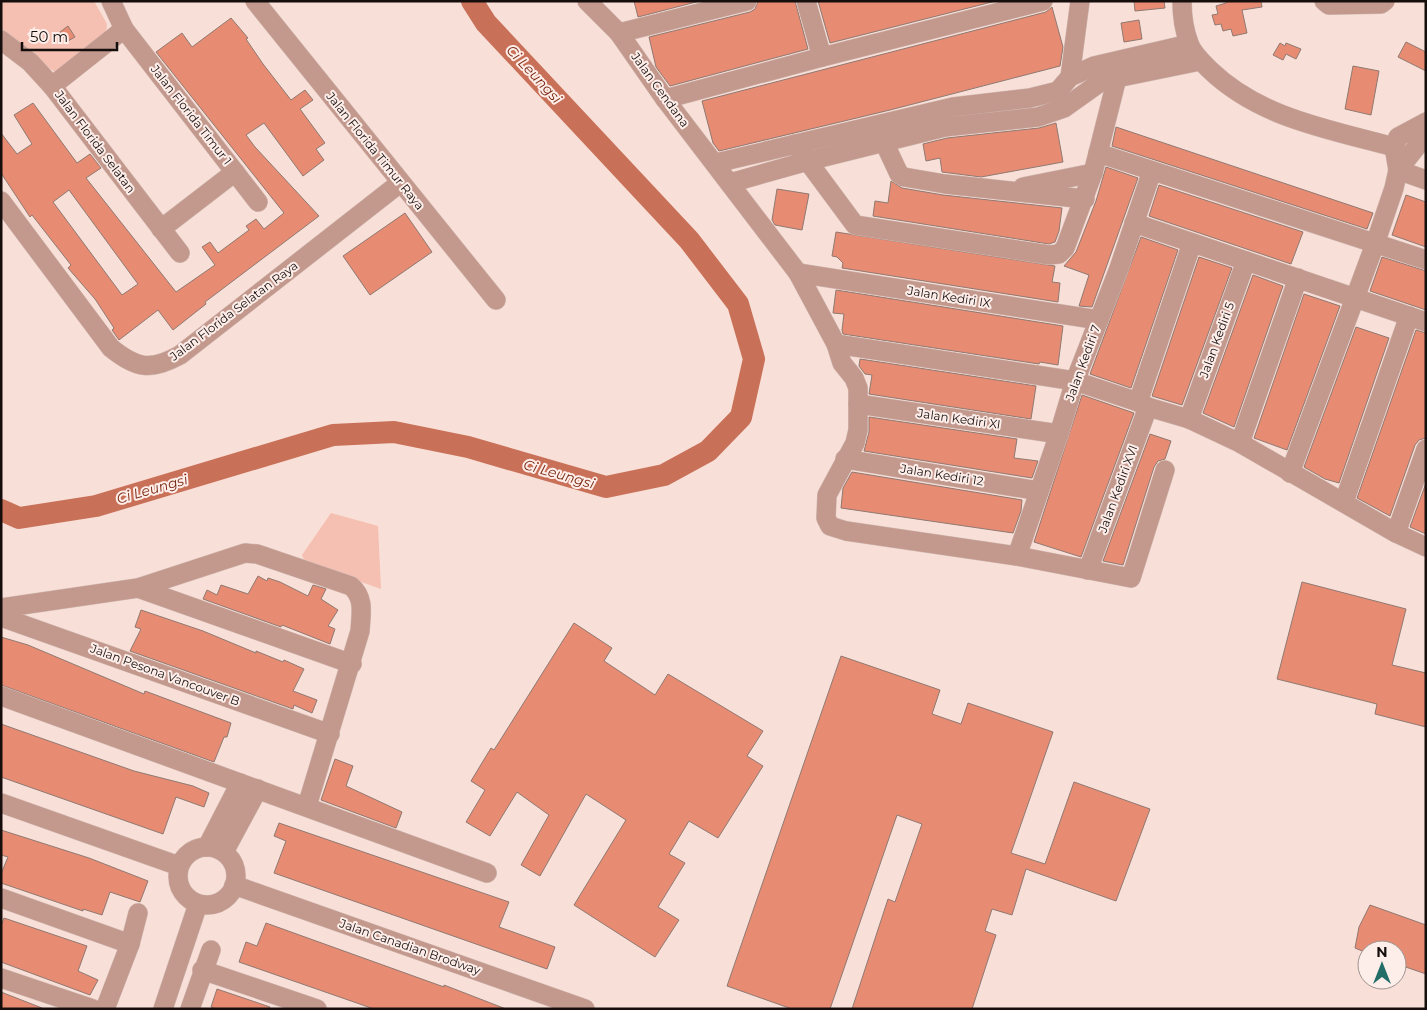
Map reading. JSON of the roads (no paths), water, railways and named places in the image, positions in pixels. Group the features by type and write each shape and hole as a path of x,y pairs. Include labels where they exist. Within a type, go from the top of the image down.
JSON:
{"street":[{"name":"Jalan Florida Timur 1","path":"111,1 124,29 258,202"},
{"name":"Jalan Florida Timur Raya","path":"255,1 496,300"},
{"name":"Jalan Cendana","path":"587,1 619,33 665,100 716,163 798,273 836,344 842,363 854,378 858,388 858,430 855,443 827,494 826,518 830,526 846,531 1017,556"},
{"path":"619,33 747,1"},
{"path":"806,1 822,57"},
{"path":"665,100 822,57 1043,1"},
{"path":"1070,77 1080,1"},
{"path":"1182,1 1189,44 1200,61 1223,82 1239,93 1256,104 1289,119 1394,146"},
{"path":"1324,1 1329,5 1381,4 1385,1"},
{"path":"52,86 124,29"},
{"name":"Jalan Florida Selatan","path":"1,40 30,62 52,86 180,253"},
{"path":"716,163 953,107 1030,98 1058,91 1070,77 1094,66 1189,44"},
{"path":"730,183 808,161 945,127 1038,117 1064,108 1102,81 1200,61"},
{"path":"795,144 855,225 1049,255 1059,254 1065,248 1085,199 1117,78"},
{"path":"1290,473 1394,188 1398,170 1394,146 1398,137 1426,122"},
{"path":"1398,170 1426,135"},
{"path":"884,142 900,174 904,177 946,184 1085,199"},
{"path":"1098,153 1426,260"},
{"path":"1398,170 1426,180"},
{"name":"Jalan Kediri 7","path":"1017,556 1075,381 1099,320 1152,171"},
{"path":"162,229 235,172"},
{"path":"1014,190 1036,183 1093,173"},
{"name":"Jalan Florida Selatan Raya","path":"1,201 111,348 126,360 142,366 161,365 180,355 400,183"},
{"path":"1134,223 1417,319 1344,502"},
{"name":"Jalan Kediri XVI","path":"1088,570 1143,405 1192,242"},
{"name":"Jalan Kediri 5","path":"1189,419 1246,261"},
{"name":"Jalan Kediri IX","path":"798,273 1099,320"},
{"path":"1240,443 1298,278"},
{"path":"836,344 1075,381 1189,419 1240,443 1396,533 1426,547"},
{"name":"Jalan Kediri XI","path":"858,404 1059,434"},
{"path":"1396,533 1426,449"},
{"name":"Jalan Kediri 12","path":"845,460 1039,491"},
{"path":"1017,556 1131,578 1165,470"},
{"path":"1,608 138,588 245,553 256,554 351,586 359,592 362,605 360,631 352,664 307,806"},
{"path":"138,588 352,664"},
{"name":"Jalan Pesona Vancouver B","path":"1,617 330,734"},
{"path":"1,696 488,872"},
{"path":"216,850 240,783"},
{"path":"216,850 258,789"},
{"path":"1,803 179,866"},
{"path":"216,850 235,867 234,885 224,899 216,903 198,904 190,899 179,884 179,866 190,852 216,850"},
{"name":"Jalan Canadian Brodway","path":"234,885 585,1009"},
{"path":"1,898 130,944"},
{"path":"162,1009 198,904"},
{"path":"105,1009 130,944 138,914"},
{"path":"190,1009 202,970 211,950"},
{"path":"202,970 318,1009"},
{"path":"1,978 93,1009"}],"waterway":[{"name":"Ci Leungsi","path":"1,510 19,518 96,506 333,435 394,432 468,447 606,487 664,475 708,451 741,417 754,359 738,304 689,240 486,23 472,1"}]}
